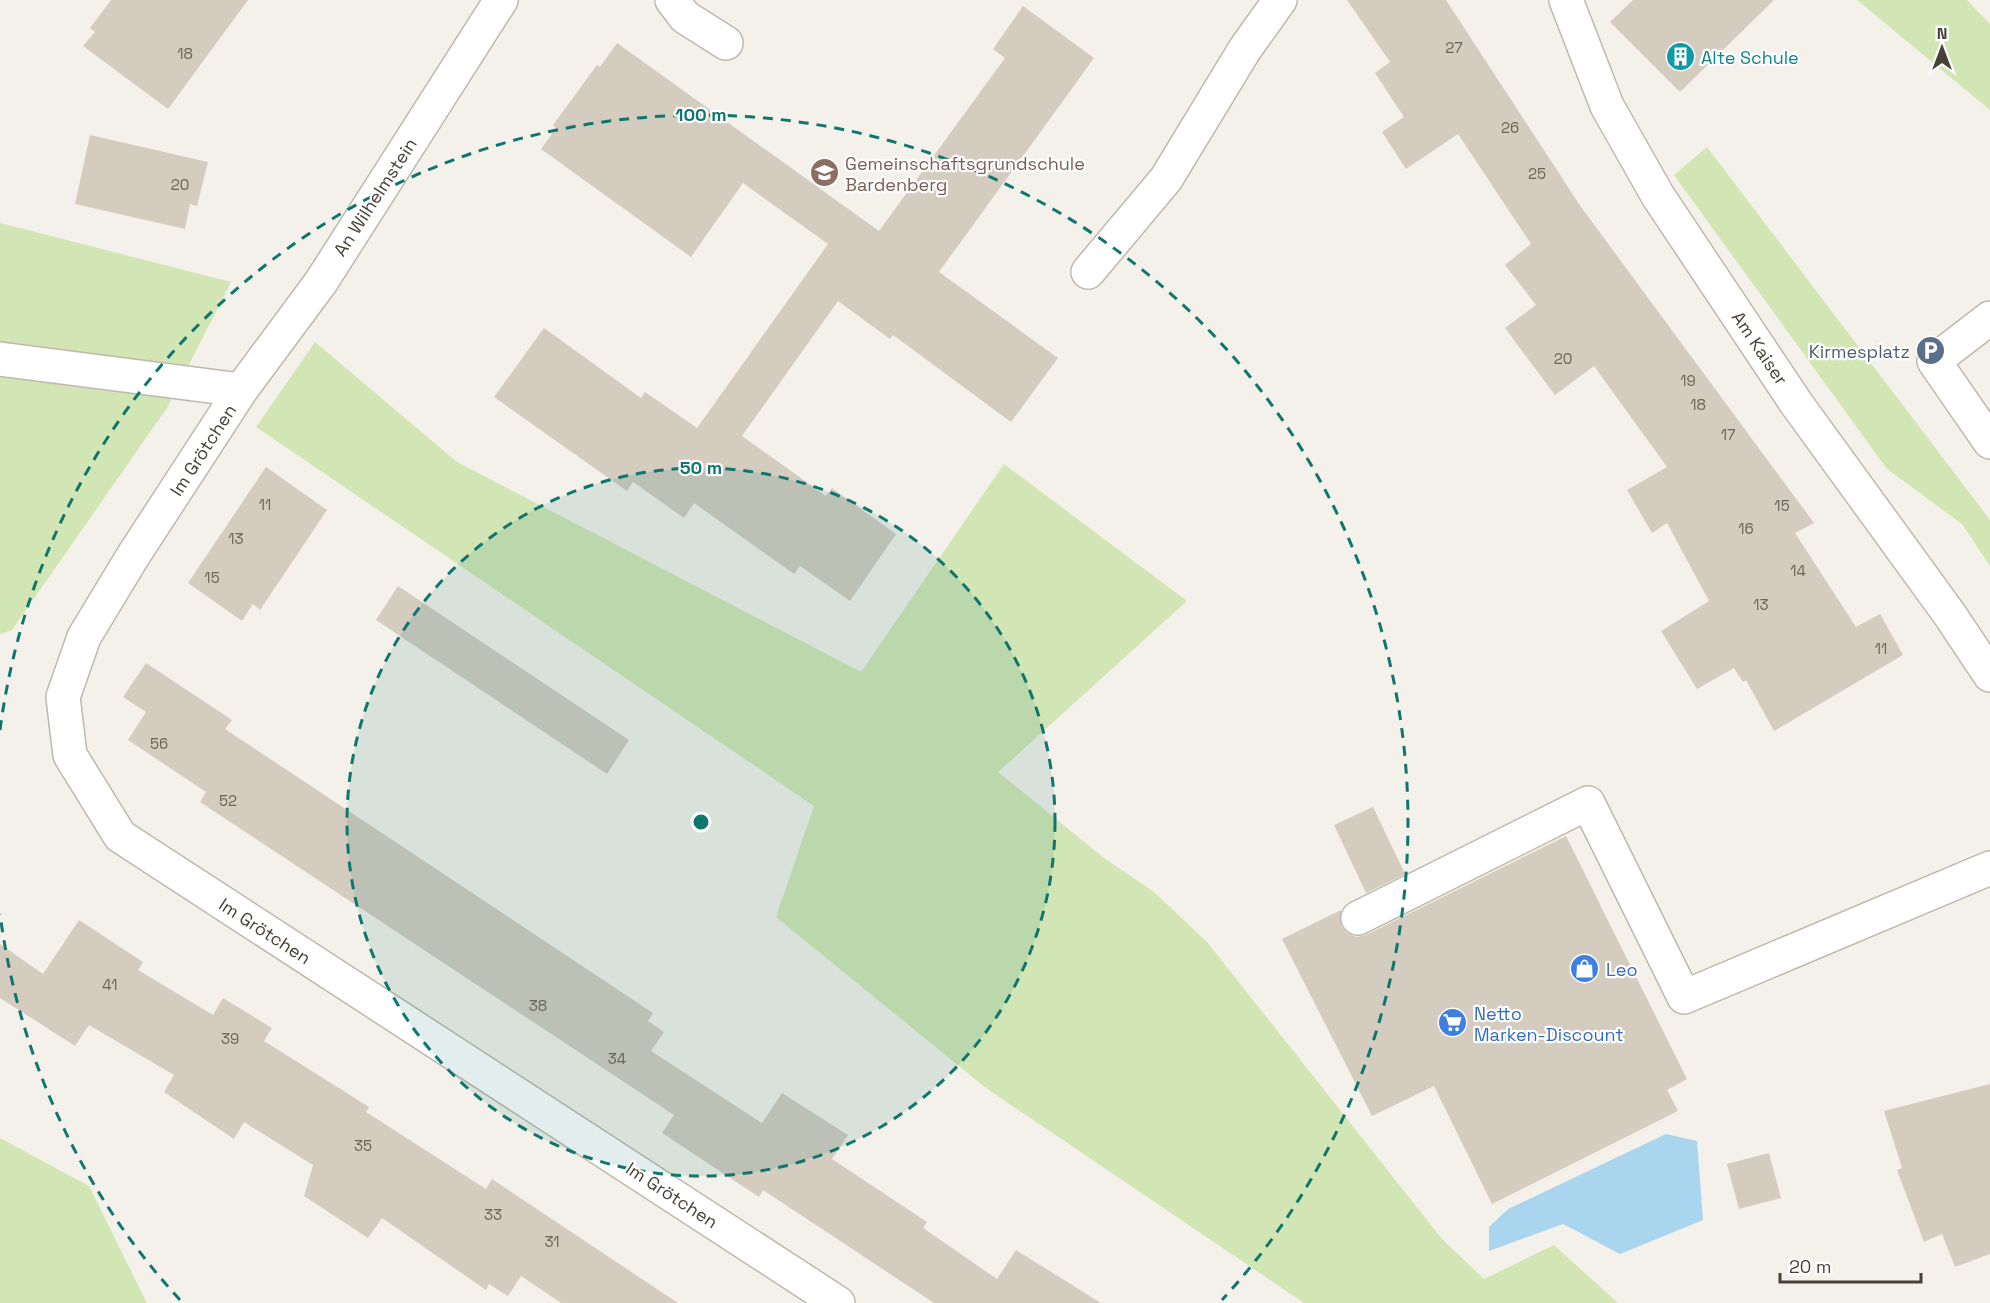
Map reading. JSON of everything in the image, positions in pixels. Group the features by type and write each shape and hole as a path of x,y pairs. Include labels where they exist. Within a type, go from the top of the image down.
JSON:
{"street":[{"name":"An Wilhelmstein","path":"241,390 321,282 501,0"},
{"path":"672,0 685,17 726,43"},
{"path":"1088,272 1166,179 1245,49 1280,0"},
{"name":"Am Kaiser","path":"1566,0 1607,106 1658,196 1796,403 1950,615 1990,675"},
{"path":"1990,318 1934,361 1990,442"},
{"path":"0,358 241,390"},
{"name":"Im Grötchen","path":"241,390 133,556 84,637 63,697 70,755 120,836 838,1303"},
{"path":"1358,918 1588,803 1684,997 1990,868"}],"green space":[{"path":"1857,0 1967,0 1990,24 1990,110"},
{"path":"1707,147 1990,520 1990,566 1962,524 1887,469 1674,175"},
{"path":"0,223 231,282 167,408 12,630 0,634"},
{"path":"315,342 457,462 861,672 1004,464 1187,601 998,772 1104,858 1154,892 1207,942 1442,1239 1484,1279 1554,1245 1618,1303 1304,1303 986,1088 776,917 814,806 256,427"},
{"path":"0,1138 89,1186 147,1303 0,1303"}],"water":[{"path":"1666,1134 1697,1141 1703,1220 1620,1254 1563,1224 1489,1251 1489,1227 1508,1209"}],"building":[{"path":"111,0 248,0 168,109 83,46 95,32 90,28"},
{"path":"1347,0 1446,0 1581,207 1814,523 1795,533 1856,627 1880,614 1903,655 1774,731 1746,680 1743,682 1734,668 1697,689 1661,631 1709,601 1667,523 1652,533 1627,490 1667,467 1594,366 1555,395 1505,328 1536,305 1505,265 1531,244 1458,134 1406,169 1382,132 1404,117 1375,73 1390,62"},
{"name":"Alte Schule","path":"1633,0 1774,0 1680,92 1610,22"},
{"path":"1023,6 1094,58 939,272 1058,358 1011,422 893,335 890,339 838,301 742,436 826,496 832,488 896,534 850,601 800,566 794,574 694,503 684,518 633,482 627,491 494,397 544,328 641,398 645,392 697,428 828,244 743,183 691,257 541,149 556,128 553,125 597,65 600,67 617,43 879,231 1005,58 993,49"},
{"path":"90,135 208,162 197,206 190,204 185,229 75,204"},
{"path":"266,467 327,510 260,610 253,604 242,621 188,583"},
{"path":"398,586 629,740 607,774 376,620"},
{"path":"146,663 232,720 225,729 653,1013 648,1021 664,1032 651,1051 762,1123 782,1093 848,1135 832,1159 927,1222 923,1228 997,1279 1016,1250 1101,1303 934,1303 763,1190 759,1197 662,1133 674,1115 200,802 206,792 128,740 146,712 123,697"},
{"path":"1373,807 1405,874 1366,893 1334,825"},
{"path":"1566,836 1687,1079 1667,1090 1678,1111 1492,1204 1434,1086 1372,1116 1282,939 1341,910 1341,926 1347,933 1356,937 1366,935"},
{"path":"79,920 143,962 138,970 213,1015 223,998 272,1028 264,1041 369,1107 366,1112 486,1189 492,1179 678,1303 561,1303 521,1276 508,1296 489,1284 486,1290 382,1218 368,1238 304,1196 313,1165 244,1122 234,1139 164,1092 174,1075 89,1025 75,1046 0,998 0,944 43,974"},
{"path":"1990,1084 1990,1254 1955,1267 1942,1234 1924,1242 1897,1170 1902,1168 1884,1111"},
{"path":"1769,1153 1781,1198 1739,1209 1727,1164"}],"place":[{"name":"Alte Schule","path":"1680,57"},
{"name":"Gemeinschaftsgrundschule Bardenberg","path":"824,173"},
{"name":"Kirmesplatz","path":"1931,351"},
{"name":"Leo","path":"1585,969"},
{"name":"Netto Marken-Discount","path":"1453,1023"}]}
